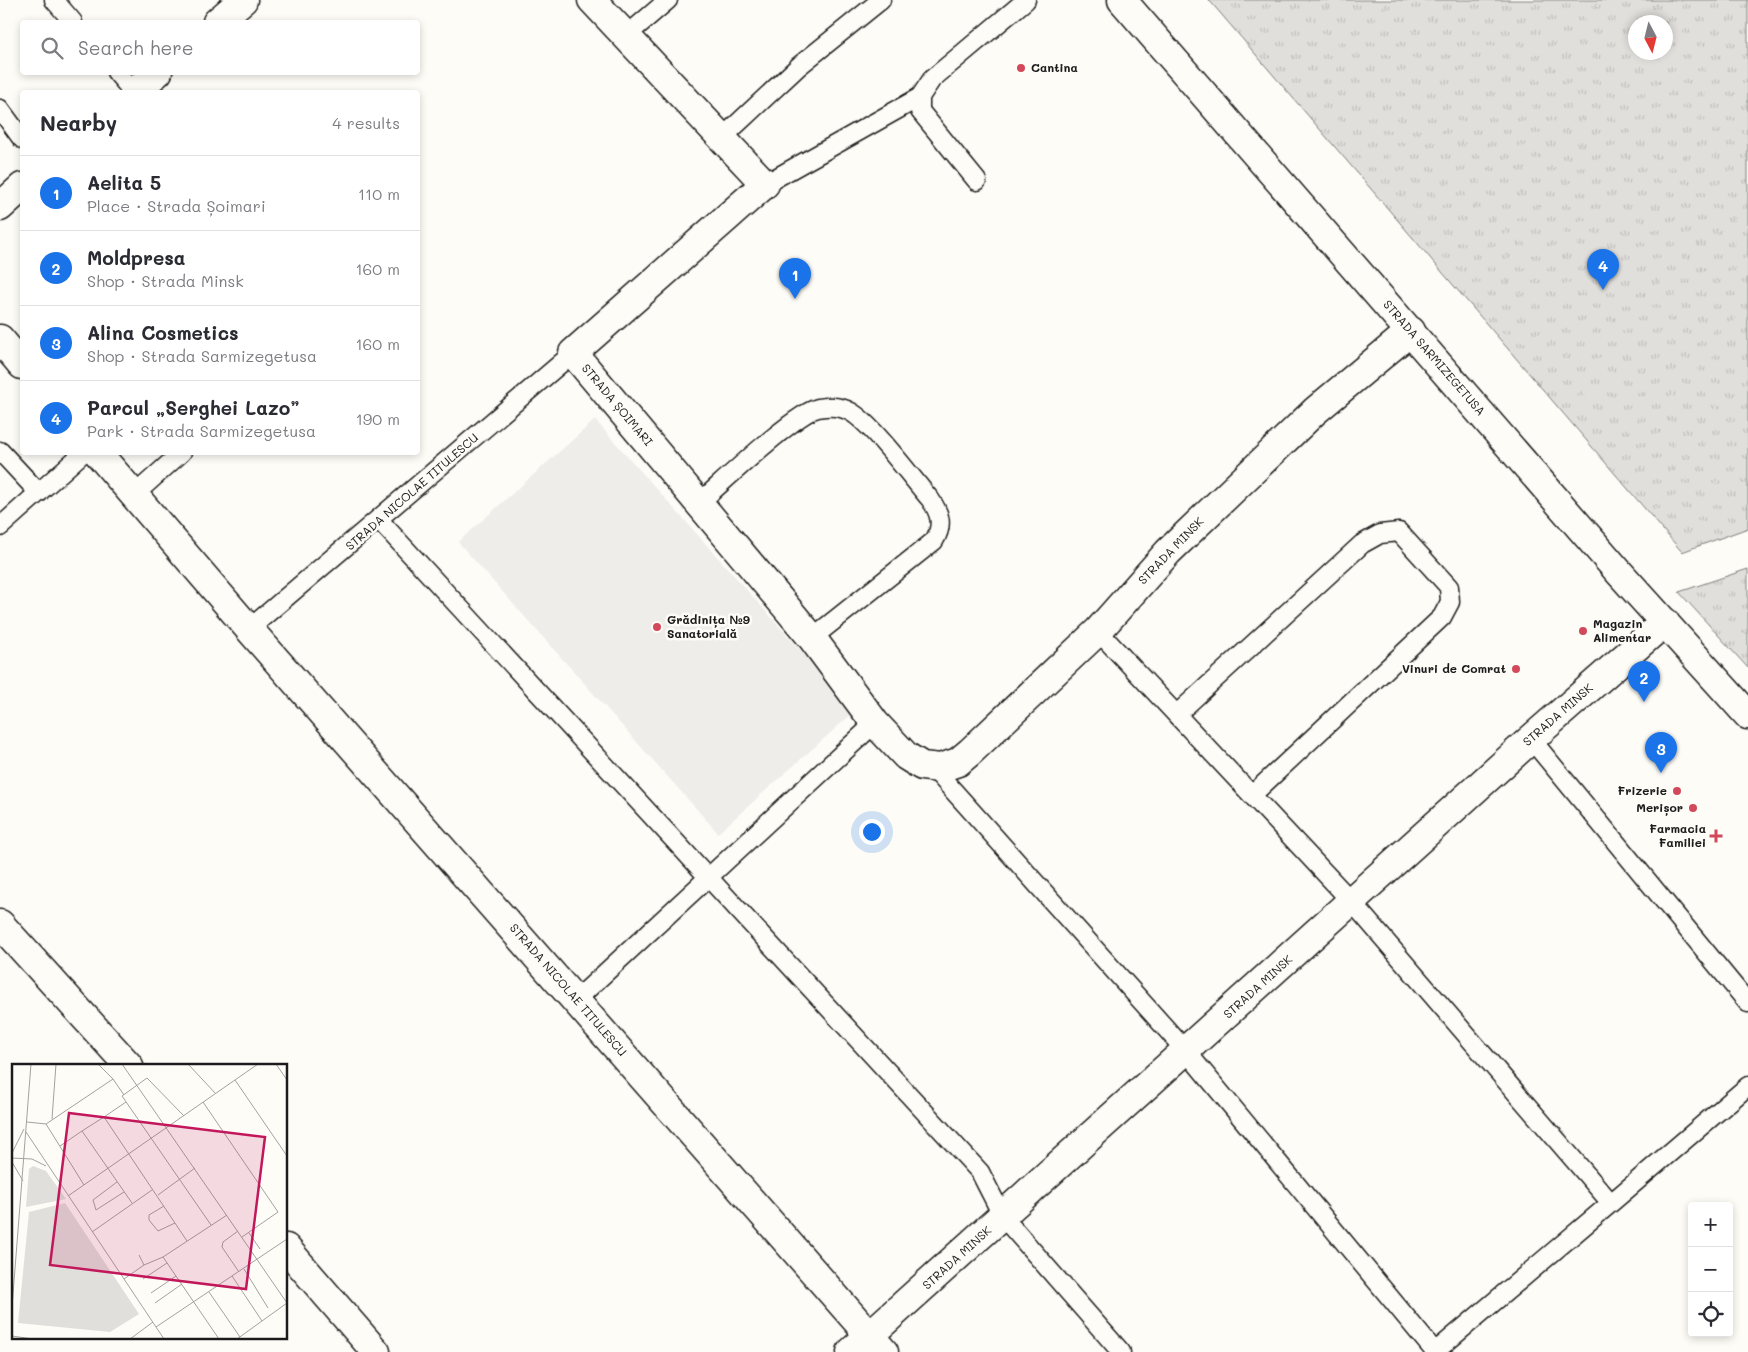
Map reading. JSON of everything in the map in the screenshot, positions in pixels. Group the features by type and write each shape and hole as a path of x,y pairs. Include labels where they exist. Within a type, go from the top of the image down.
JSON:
{"street":[{"path":"218,20 243,0"},
{"path":"592,0 765,184"},
{"name":"STRADA SARMIZEGETUSA","path":"1122,0 1748,715"},
{"path":"136,90 154,75"},
{"name":"STRADA ȘOIMARI","path":"765,184 573,352 812,638 875,723 906,756 922,766 933,768"},
{"path":"0,207 20,189"},
{"name":"STRADA MINSK","path":"933,768 958,762 970,752 1098,630 1168,552 1315,411 1411,331"},
{"path":"0,339 20,363"},
{"name":"STRADA NICOLAE TITULESCU","path":"100,455 249,629 577,999 868,1347"},
{"name":"STRADA MINSK","path":"868,1347 1003,1216 1531,739 1665,622"},
{"path":"0,924 127,1064"},
{"path":"288,1250 376,1352"}],"lane":[{"path":"54,0 71,20"},
{"path":"626,36 668,0"},
{"path":"722,138 799,66 881,0"},
{"path":"765,184 920,96 932,79 1026,0"},
{"path":"119,75 131,90"},
{"path":"920,96 920,111 978,182"},
{"path":"0,109 20,136"},
{"name":"STRADA NICOLAE TITULESCU","path":"249,629 379,520 573,352"},
{"path":"699,503 797,419 816,408 839,407 852,412 865,423 930,499 938,511 941,524 934,541 812,638"},
{"path":"0,450 39,493"},
{"path":"0,527 81,455"},
{"path":"134,495 179,455"},
{"path":"379,520 980,1172 1003,1216 1120,1352"},
{"path":"1177,714 1362,544 1380,534 1399,532 1448,587 1450,602 1442,617 1252,794"},
{"path":"1098,630 1352,902 1611,1203"},
{"path":"577,999 875,723"},
{"path":"1531,739 1748,1003"},
{"path":"933,768 1186,1051 1435,1352 1748,1086"}],"shaded area":[{"name":"Grădinița №9 Sanatorială","path":"595,420 855,711 718,833 458,542"}],"green space":[{"path":"1209,0 1748,0 1748,528 1682,552"},
{"path":"1748,569 1748,668 1679,592"}],"place":[{"name":"Cantina","path":"1021,68"},
{"name":"Parcul „Serghei Lazo”","path":"1603,290"},
{"name":"Aelita 5","path":"795,299"},
{"name":"Grădinița №9 Sanatorială","path":"657,627"},
{"name":"Magazin Alimentar","path":"1583,631"},
{"name":"Vinuri de Comrat","path":"1516,669"},
{"name":"Moldpresa","path":"1644,702"},
{"name":"Alina Cosmetics","path":"1661,773"},
{"name":"Frizerie","path":"1677,791"},
{"name":"Merișor","path":"1693,808"},
{"name":"Farmacia Familiei","path":"1716,836"}]}
